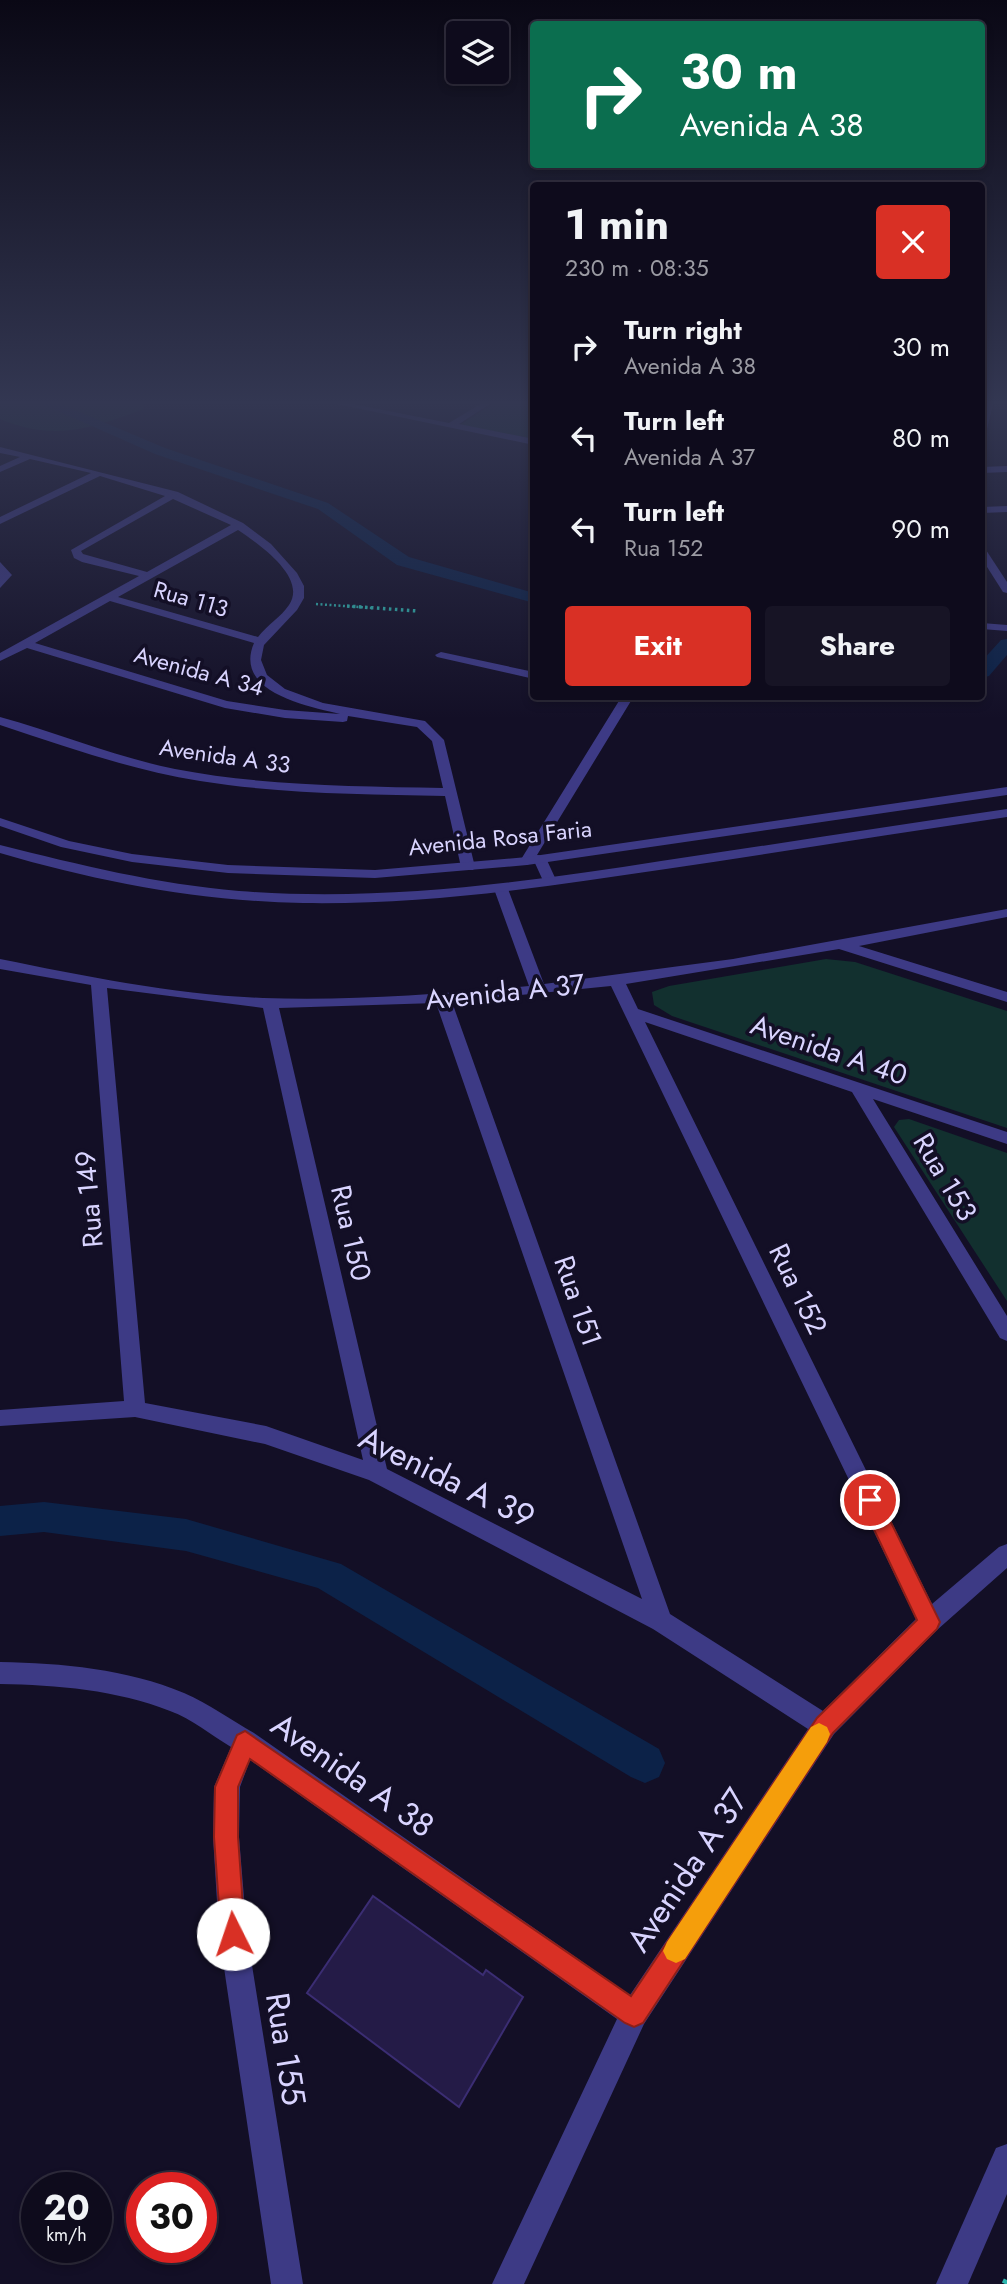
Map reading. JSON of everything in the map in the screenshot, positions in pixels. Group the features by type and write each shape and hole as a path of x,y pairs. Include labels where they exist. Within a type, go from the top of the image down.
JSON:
{"street":[{"path":"0,521 30,507"},
{"path":"148,575 86,560 78,556 76,550 153,507"},
{"path":"201,507 239,525 292,572 299,593 298,602 260,641 255,655 260,675 285,694 406,723 421,724 438,740 467,867"},
{"path":"985,510 1007,509"},
{"path":"0,658 239,525"},
{"path":"985,557 1007,590"},
{"path":"0,565 7,575 0,585"},
{"name":"Rua 113","path":"110,597 260,641"},
{"path":"985,625 1007,628"},
{"name":"Avenida A 34","path":"27,643 225,704 285,714 406,723"},
{"path":"441,655 530,675"},
{"path":"550,882 534,860 625,700"},
{"name":"Avenida A 33","path":"0,721 94,752 198,777 308,789 450,792"},
{"name":"Avenida Rosa Faria","path":"0,822 92,851 229,869 375,874 534,860 1007,791"},
{"path":"929,803 948,822"},
{"name":"Avenida Rosa Faria","path":"0,849 57,867 105,877 236,893 369,897 501,889 1007,813"},
{"path":"501,889 538,989"},
{"name":"Avenida A 37","path":"0,964 99,984 270,1003 443,1000 616,981 841,945 1007,913"},
{"path":"841,945 1007,998"},
{"name":"Rua 152","path":"616,981 929,1622"},
{"name":"Rua 149","path":"99,984 135,1409"},
{"name":"Rua 151","path":"443,1000 661,1621"},
{"name":"Rua 150","path":"270,1003 377,1474"},
{"name":"Avenida A 40","path":"633,1013 1007,1139"},
{"name":"Rua 153","path":"857,1087 1007,1333"},
{"name":"Avenida A 39","path":"0,1418 135,1409 266,1435 377,1474 661,1621 825,1726"},
{"name":"Avenida A 37","path":"508,2284 634,2014 825,1726 929,1622 1007,1554"},
{"name":"Avenida A 38","path":"0,1673 44,1673 124,1686 177,1702 245,1742 634,2014"},
{"name":"Rua 155","path":"245,1742 227,1787 226,1837 233,1934 287,2284"},
{"path":"952,2284 1007,2159"}],"path":[{"path":"298,602 418,611"}],"green space":[{"path":"826,959 855,962 1007,1011 1007,1128 672,1016 654,1005 652,992 669,986"},
{"path":"909,1119 1007,1153 1007,1301 894,1127 899,1120"}],"building":[{"path":"373,1896 483,1975 486,1970 523,1997 459,2107 307,1993"}],"waterway":[{"path":"324,507 403,561 530,597"},
{"path":"985,669 1007,644"},
{"path":"0,1521 44,1517 186,1535 328,1575 645,1763"}],"slow traffic":[{"path":"676,1951 819,1734"}],"route":[{"path":"233,1934 226,1837 227,1787 245,1742 634,2014 825,1726 929,1622 870,1500"}]}
